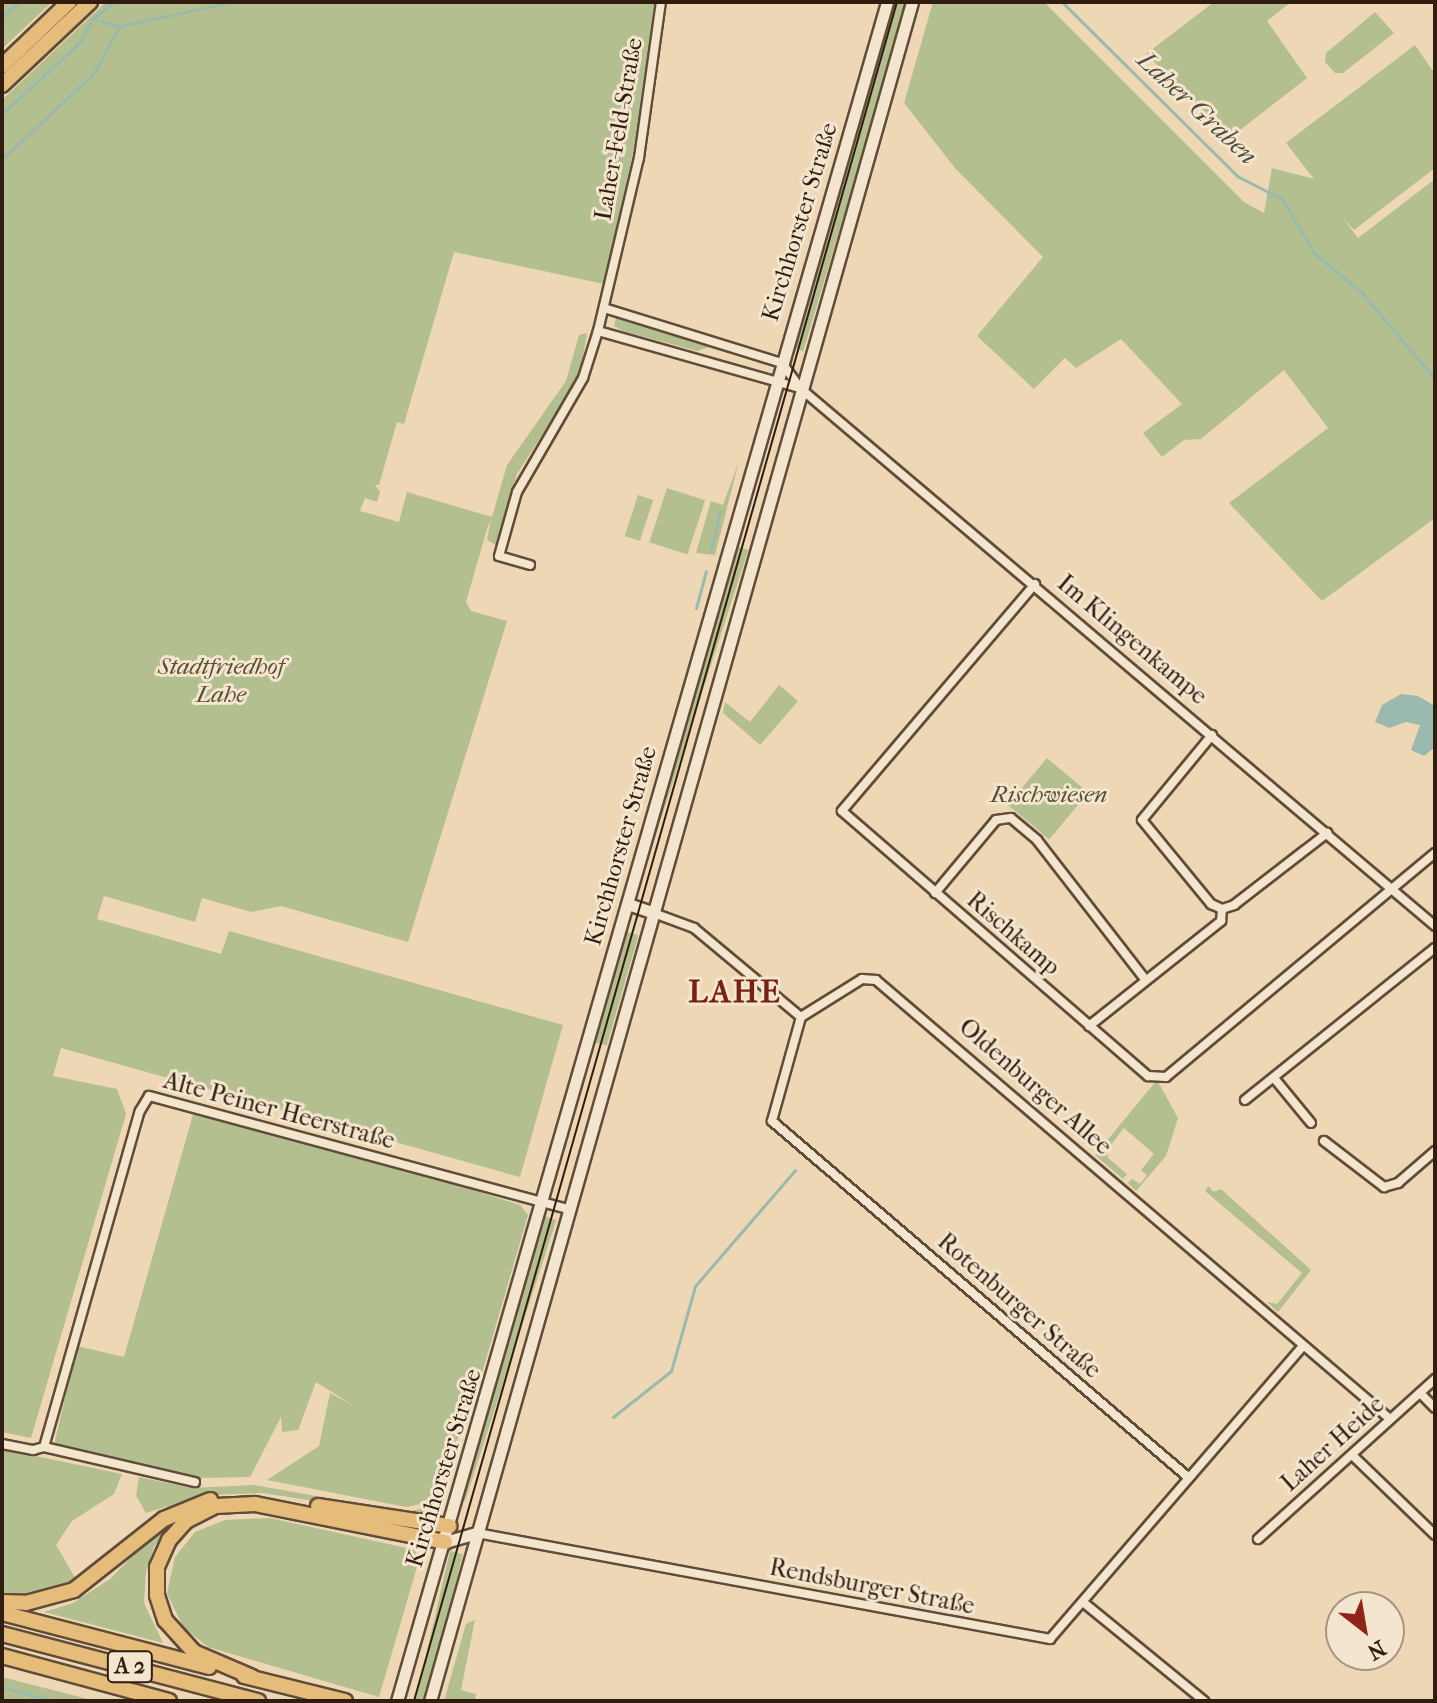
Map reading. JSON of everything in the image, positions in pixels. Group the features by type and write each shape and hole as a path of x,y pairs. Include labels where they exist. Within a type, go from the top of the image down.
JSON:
{"highway":[{"path":"2,66 69,2"},
{"path":"2,85 90,2"},
{"path":"2,1602 26,1603 74,1590 164,1519 215,1498 257,1495 449,1526"},
{"path":"252,1677 184,1645 159,1607 157,1567 169,1540 186,1521 216,1506 255,1504 445,1542"},
{"path":"2,1613 345,1701"},
{"name":"A 2","path":"2,1634 258,1701"},
{"name":"A 2","path":"2,1656 169,1701"}],"main road":[{"name":"Kirchhorster Straße","path":"397,1701 887,2"},
{"name":"Kirchhorster Straße","path":"430,1701 651,912 912,2"},
{"path":"628,904 651,912"},
{"path":"449,1526 477,1533"},
{"path":"445,1542 477,1533"}],"street":[{"name":"Laher-Feld-Straße","path":"530,565 499,556 515,500 583,378 598,331 639,158 661,2"},
{"path":"604,308 782,363 800,388"},
{"path":"598,331 800,388"},
{"name":"Im Klingenkampe","path":"800,388 1435,926"},
{"name":"Rischkamp","path":"1035,584 843,806 845,817 1148,1076 1166,1077 1435,853"},
{"path":"1212,735 1142,820 1191,884 1222,909"},
{"path":"935,893 996,820 1011,818 1037,840 1144,978"},
{"path":"1089,1026 1144,978 1221,921 1222,909 1327,833"},
{"path":"651,912 704,935 801,1017"},
{"path":"1245,1100 1435,948"},
{"name":"Oldenburger Allee","path":"801,1017 862,979 876,980 1390,1419"},
{"name":"Rotenburger Straße","path":"801,1017 772,1121 1189,1478"},
{"path":"1274,1078 1311,1123"},
{"name":"Alte Peiner Heerstraße","path":"44,1447 140,1111 149,1096 568,1209"},
{"path":"1324,1141 1384,1187 1398,1183 1435,1151"},
{"path":"1189,1478 1303,1346"},
{"name":"Laher Heide","path":"1258,1539 1435,1379"},
{"path":"1420,1393 1435,1408"},
{"path":"2,1444 33,1450 44,1447 195,1482"},
{"path":"1352,1455 1435,1535"},
{"name":"Rendsburger Straße","path":"477,1533 1037,1640 1056,1635 1189,1478"},
{"path":"1084,1603 1204,1701"}],"green space":[{"path":"2,2 52,2 2,49"},
{"name":"Stadtfriedhof Lahe","path":"106,2 655,2 634,148 604,284 454,252 404,424 397,422 379,485 375,485 380,492 377,502 365,498 360,511 399,522 407,492 492,517 507,465 566,381 579,335 587,333 580,375 517,474 496,545 487,540 491,519 487,529 466,602 471,611 507,621 408,942 281,906 251,912 202,898 195,922 104,896 97,919 221,954 229,931 563,1025 520,1177 61,1048 53,1076 117,1089 126,1114 31,1438 2,1432 2,100"},
{"path":"892,2 908,2 803,352 794,347"},
{"path":"933,2 1044,2 1244,202 1264,213 1272,168 1314,179 1286,143 1415,45 1435,74 1435,168 1354,230 1343,218 1358,238 1435,179 1435,518 1322,601 1229,503 1328,428 1284,370 1201,439 1184,440 1162,457 1143,433 1182,404 1121,339 1076,368 1065,358 1034,389 977,336 1043,257 955,168 904,103"},
{"path":"1214,2 1291,2 1267,21 1307,78 1231,137 1146,54"},
{"path":"1375,12 1394,33 1343,73 1335,73 1325,62 1326,53"},
{"path":"616,318 712,346 697,351 623,331 614,326"},
{"path":"739,461 715,555 696,553 711,501 723,505"},
{"path":"667,488 705,500 687,555 649,542"},
{"path":"638,495 653,500 640,541 625,536"},
{"path":"736,546 748,550 640,885 627,881"},
{"path":"779,685 798,701 760,745 723,713 725,702 750,722"},
{"name":"Rischwiesen","path":"1047,758 1088,793 1049,839 1008,805"},
{"path":"624,931 638,935 607,1046 592,1042"},
{"path":"1157,1080 1178,1118 1166,1156 1136,1191 1128,1183 1132,1179 1140,1184 1147,1175 1141,1170 1154,1154 1124,1128 1107,1150 1108,1158 1127,1174 1123,1179 1095,1155"},
{"path":"194,1111 457,1185 520,1205 528,1215 473,1404 460,1436 446,1454 440,1487 421,1504 406,1507 267,1480 319,1446 330,1393 354,1406 316,1382 298,1430 282,1432 281,1417 250,1477 194,1478 54,1445 77,1346 124,1357"},
{"path":"1209,1186 1213,1192 1221,1189 1311,1270 1278,1312 1267,1302 1277,1304 1302,1273 1205,1191"},
{"path":"544,1216 556,1220 465,1502 453,1498"},
{"path":"2,1449 122,1474 114,1494 72,1521 56,1545 76,1579 168,1506 146,1513 136,1496 139,1477 191,1488 254,1485 406,1512 421,1509 437,1492 443,1493 430,1519 263,1493 210,1495 55,1595 2,1599"},
{"path":"270,1518 416,1550 417,1567 379,1697 208,1647 183,1627 167,1593 175,1557 195,1532 225,1520"},
{"path":"174,1522 154,1547 146,1573 144,1603 163,1643 44,1612 73,1603 110,1579 152,1536"},
{"path":"450,1551 463,1554 429,1701 415,1701"},
{"path":"475,1620 461,1690 476,1694 475,1701 444,1701 466,1624"},
{"path":"2,1677 96,1701 2,1701"}],"shaded area":[{"path":"1401,694 1418,696 1435,706 1435,747 1424,756 1411,750 1420,725 1406,722 1389,728 1375,722 1382,705"}],"waterway":[{"path":"2,16 19,2"},
{"path":"2,114 80,42 93,19 113,2"},
{"name":"Laher Graben","path":"93,19 120,26 232,2"},
{"name":"Laher Graben","path":"1062,2 1237,176 1282,199 1314,253 1361,292 1435,379"},
{"path":"2,159 93,74 120,26"},
{"path":"711,550 720,512"},
{"path":"696,608 706,571"},
{"path":"613,1417 671,1371 695,1286 795,1170"},
{"path":"2,1687 52,1701"}],"tram line":[{"path":"414,1701 897,2"}],"district":[{"name":"LAHE","path":"735,992"}]}
